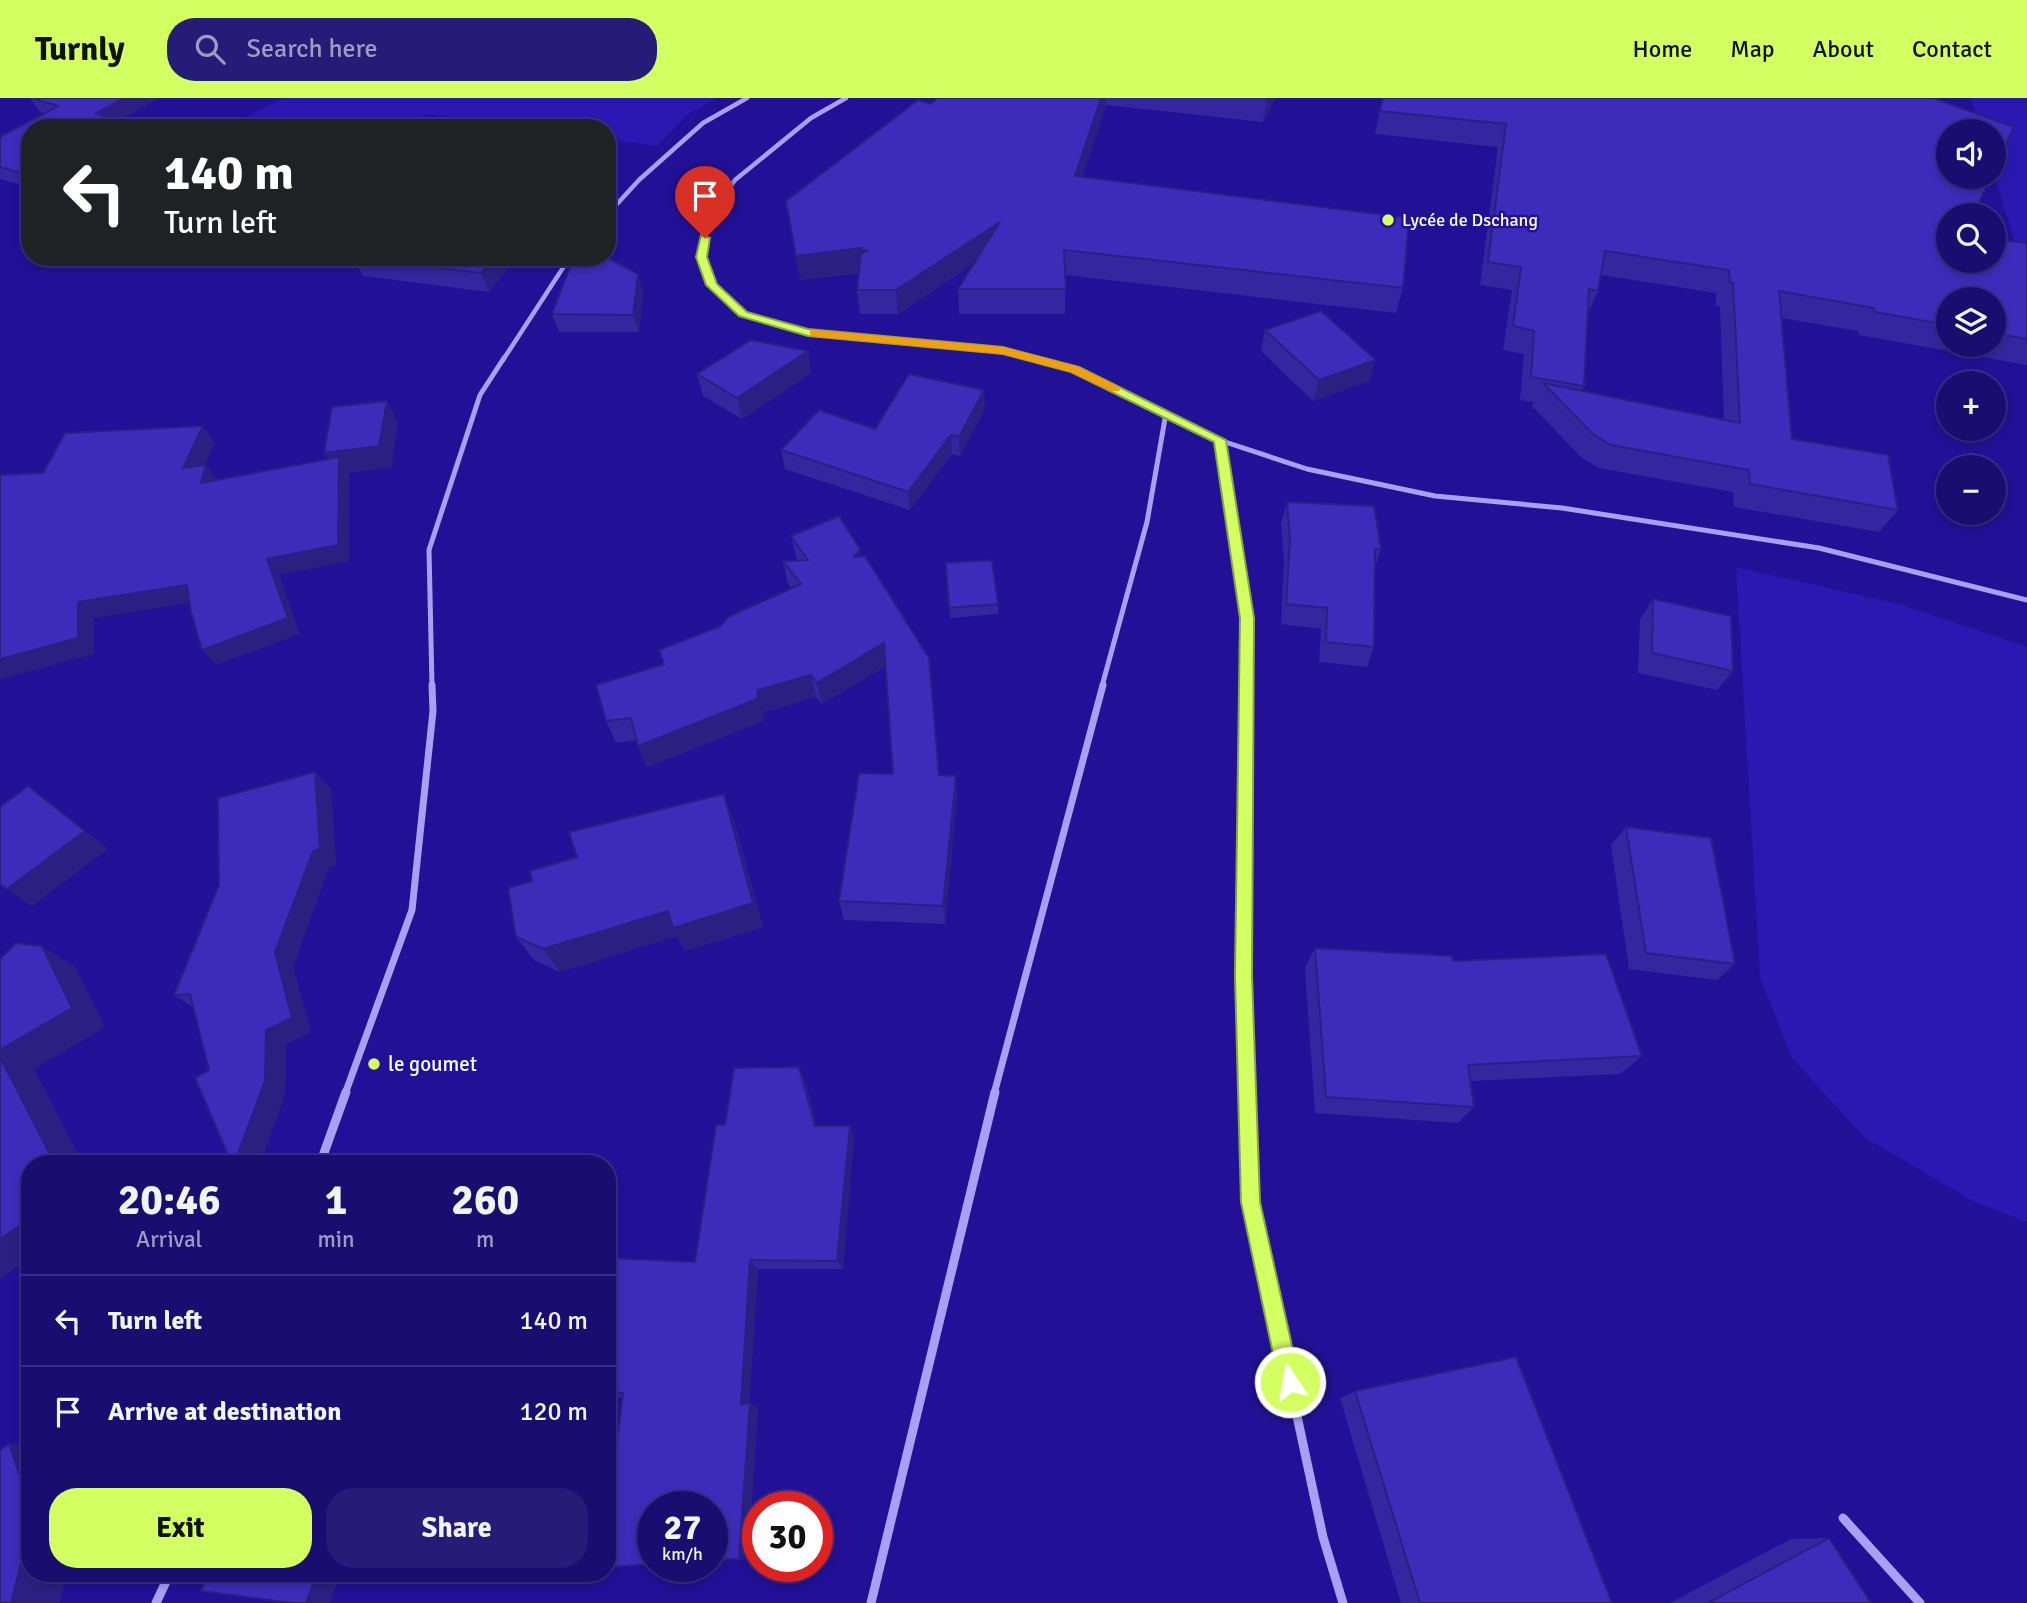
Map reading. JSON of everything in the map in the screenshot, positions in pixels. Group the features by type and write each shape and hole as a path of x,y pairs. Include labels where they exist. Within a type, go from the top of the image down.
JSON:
{"street":[{"path":"616,205 639,180 704,123 747,98"},
{"path":"846,98 811,118 735,180 708,218 701,257 712,285 743,314 808,333 1003,350 1075,369 1219,440 1307,469 1435,496 1562,508 1819,548 2027,600"},
{"path":"323,1155 412,910 433,711 429,550 480,395 564,266"},
{"path":"871,1603 1017,1001 1147,522 1166,412"},
{"path":"1219,440 1247,618 1244,976 1251,1202 1323,1537 1343,1603"},
{"path":"1843,1518 1920,1603"},
{"path":"156,1603 166,1582"}],"shaded area":[{"path":"283,98 717,98 688,114 657,146 616,140 616,119 461,119 426,114 418,119 242,119"},
{"path":"1971,98 2027,98 2027,280 2006,213 2006,203 2003,203 1999,189 2006,189 2006,119 1977,119"},
{"path":"1736,567 1898,604 2027,647 2027,1222 1975,1202 1864,1137 1792,1058 1760,977"}],"building":[{"path":"32,98 124,98 96,113 111,119 34,119 58,106"},
{"path":"938,98 1101,98 1075,176 1409,218 1403,288 1064,250 1066,289 958,289 1000,222 896,290 857,290 861,254 868,250 862,251 862,248 796,256 786,201 918,100 930,104"},
{"path":"1383,98 1933,98 1992,119 1936,119 1936,189 1985,189 1979,203 1936,203 1936,273 2006,273 2006,241 2027,243 2027,339 2006,335 2006,287 1936,287 1936,323 1875,312 1874,308 1779,291 1792,439 1888,455 1898,510 1750,484 1749,470 1611,445 1594,435 1543,383 1740,423 1733,283 1730,283 1729,270 1605,251 1598,291 1589,289 1584,386 1531,377 1534,331 1513,326 1521,267 1488,262 1506,124 1380,111"},
{"path":"2006,124 2014,127 2006,144"},
{"path":"21,126 21,173 0,167 0,137"},
{"path":"616,262 638,274 633,315 552,314 570,266 616,266"},
{"path":"425,266 487,266 481,273"},
{"path":"1321,311 1376,360 1319,380 1265,330"},
{"path":"751,340 808,351 737,398 697,374"},
{"path":"909,374 984,390 959,437 951,435 908,492 781,450 819,410 875,429"},
{"path":"387,401 379,446 324,453 332,407"},
{"path":"203,426 183,468 206,465 201,483 339,457 338,545 267,559 288,618 202,650 191,612 187,585 78,602 78,638 0,659 0,475 43,473 65,433"},
{"path":"1287,502 1374,506 1381,549 1375,549 1374,647 1326,642 1327,608 1286,604 1290,541"},
{"path":"839,516 860,549 854,557 865,556 929,658 939,775 956,776 943,906 839,901 859,773 893,774 884,643 817,683 811,675 758,690 757,699 638,746 631,718 606,721 596,685 664,664 659,650 721,626 728,617 801,584 783,561 808,560 791,536"},
{"path":"992,560 998,604 949,608 946,563"},
{"path":"1653,599 1731,616 1733,671 1652,653"},
{"path":"315,772 320,849 313,851 275,952 292,1018 266,1030 265,1081 237,1155 228,1155 195,1078 209,1070 190,994 174,995 219,885 218,798"},
{"path":"28,786 85,831 7,889 0,884 0,807"},
{"path":"724,794 753,903 673,928 668,911 543,949 516,937 508,888 532,881 530,871 577,857 569,832"},
{"path":"1626,827 1711,838 1735,964 1646,953"},
{"path":"16,943 42,946 72,1008 0,1050 0,959"},
{"path":"1315,948 1452,956 1453,961 1606,954 1642,1056 1468,1065 1474,1107 1326,1097"},
{"path":"0,1057 50,1155 21,1155 21,1225 0,1239"},
{"path":"799,1067 815,1126 850,1126 837,1261 750,1260 741,1404 750,1403 739,1559 728,1559 728,1491 637,1491 637,1565 616,1566 616,1449 623,1393 616,1393 616,1258 695,1262 716,1125 725,1125 734,1068"},
{"path":"1516,1357 1612,1603 1420,1603 1355,1391"},
{"path":"9,1444 21,1479 21,1564 11,1603 0,1603 0,1450"},
{"path":"1829,1538 1871,1603 1708,1603"},
{"path":"205,1582 314,1582 306,1603 201,1591"}],"slow traffic":[{"path":"814,333 1003,350 1075,369 1115,388"}],"place":[{"name":"Lycée de Dschang","path":"1388,220"},
{"name":"le goumet","path":"374,1064"}],"route":[{"path":"705,238 701,257 712,285 743,314 808,333 1003,350 1075,369 1219,440 1247,618 1244,976 1251,1202 1290,1382"}]}
